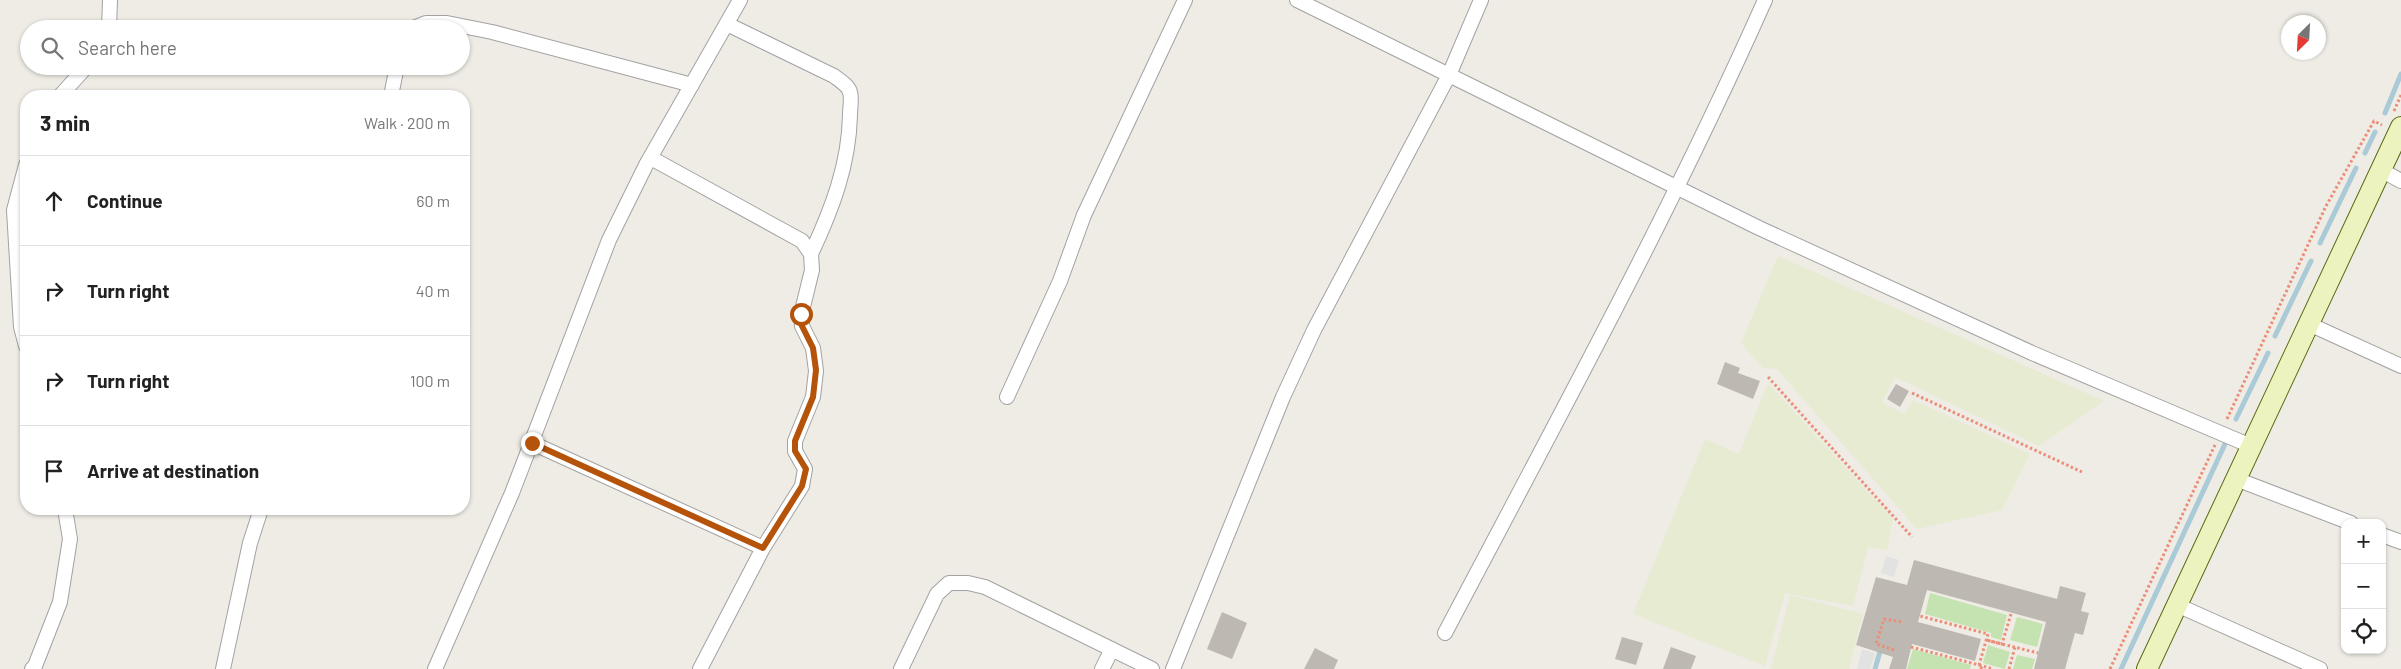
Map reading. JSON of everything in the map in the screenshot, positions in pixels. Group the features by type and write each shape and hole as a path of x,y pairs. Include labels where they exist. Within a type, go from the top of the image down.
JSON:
{"main road":[{"path":"2147,669 2381,170 2393,124"}],"street":[{"path":"109,20 110,0"},
{"path":"435,669 512,493 609,240 651,158 740,0"},
{"path":"1007,396 1060,281 1084,215 1185,0"},
{"path":"1297,0 1760,228 2023,349 2252,446"},
{"path":"1173,669 1283,397 1306,347 1449,75 1481,0"},
{"path":"1445,633 1591,356 1718,103 1765,0"},
{"path":"700,669 763,548 802,486 806,469 795,451 795,441 813,397 816,370 813,348 802,326 801,314 812,270 811,254 829,215 843,173 850,124 850,91 845,84 834,76 727,24"},
{"path":"470,28 692,85"},
{"path":"65,90 79,75"},
{"path":"392,90 395,75"},
{"path":"651,158 802,241 811,254"},
{"path":"2381,170 2401,181"},
{"path":"20,188 14,210 20,318"},
{"path":"2309,324 2401,366"},
{"path":"532,443 763,548"},
{"path":"2236,479 2341,519"},
{"path":"32,669 35,666 60,602 70,539 65,515"},
{"path":"223,669 250,543 259,515"},
{"path":"2386,536 2401,542"},
{"path":"901,669 936,594 949,583 968,583 985,587 1152,669"},
{"path":"2177,605 2320,669"},
{"path":"1102,669 1112,649"}],"path":[{"path":"2110,669 2326,206 2374,122 2393,124 2401,95"},
{"path":"1768,377 1912,537"},
{"path":"1912,393 2082,472"},
{"path":"1986,640 2002,644 2011,614"},
{"path":"1920,616 1988,634 1979,665"},
{"path":"1894,650 1876,644 1884,619 1902,622"},
{"path":"1986,640 2038,653"},
{"path":"1912,647 1993,669"},
{"path":"2009,669 2016,647"},
{"path":"1979,665 1982,669"}],"green space":[{"path":"1778,256 2104,401 2039,446 1895,377 1882,403 1905,414 1913,400 2030,454 2002,510 1917,529 1777,369 1763,368 1741,343"},
{"path":"1768,383 1893,519 1887,550 1868,547 1853,606 1785,593 1765,666 1633,614 1705,439 1739,454"},
{"path":"1930,593 2007,615 2001,640 1991,637 1991,633 1925,614"},
{"path":"1790,595 1863,614 1849,669 1771,669"},
{"path":"2017,617 2043,624 2037,647 2010,640"},
{"path":"1988,645 2010,652 2005,669 1983,663"},
{"path":"1913,649 1971,665 1970,669 1907,669"},
{"path":"2017,655 2035,659 2032,669 2013,669"}],"shaded area":[{"path":"1886,556 1899,560 1894,577 1881,573"},
{"path":"1862,649 1875,653 1870,669 1857,669"}],"building":[{"path":"1725,362 1740,368 1738,373 1760,381 1753,399 1717,384"},
{"path":"1896,384 1909,391 1900,407 1887,399"},
{"path":"1914,560 2057,599 2060,586 2086,593 2081,611 2089,613 2083,635 2075,633 2065,669 2034,669 2046,622 1927,590 1918,622 1981,639 1975,661 1912,644 1906,669 1889,669 1893,657 1856,645 1876,577 1907,585"},
{"path":"1222,612 1247,623 1232,659 1207,649"},
{"path":"1622,637 1643,643 1636,665 1615,659"},
{"path":"1671,647 1696,656 1691,669 1663,669"},
{"path":"1315,648 1338,660 1334,669 1304,669"}],"waterway":[{"path":"2385,113 2401,74"},
{"path":"2365,153 2375,132"},
{"path":"2320,243 2356,168"},
{"path":"2275,336 2311,261"},
{"path":"2236,419 2268,353"},
{"path":"2121,669 2225,444"},
{"path":"1875,669 1881,648"}],"route":[{"path":"532,443 763,548 770,534 802,486 806,469 795,451 795,441 813,397 816,370 813,348 802,326 801,314"}]}
